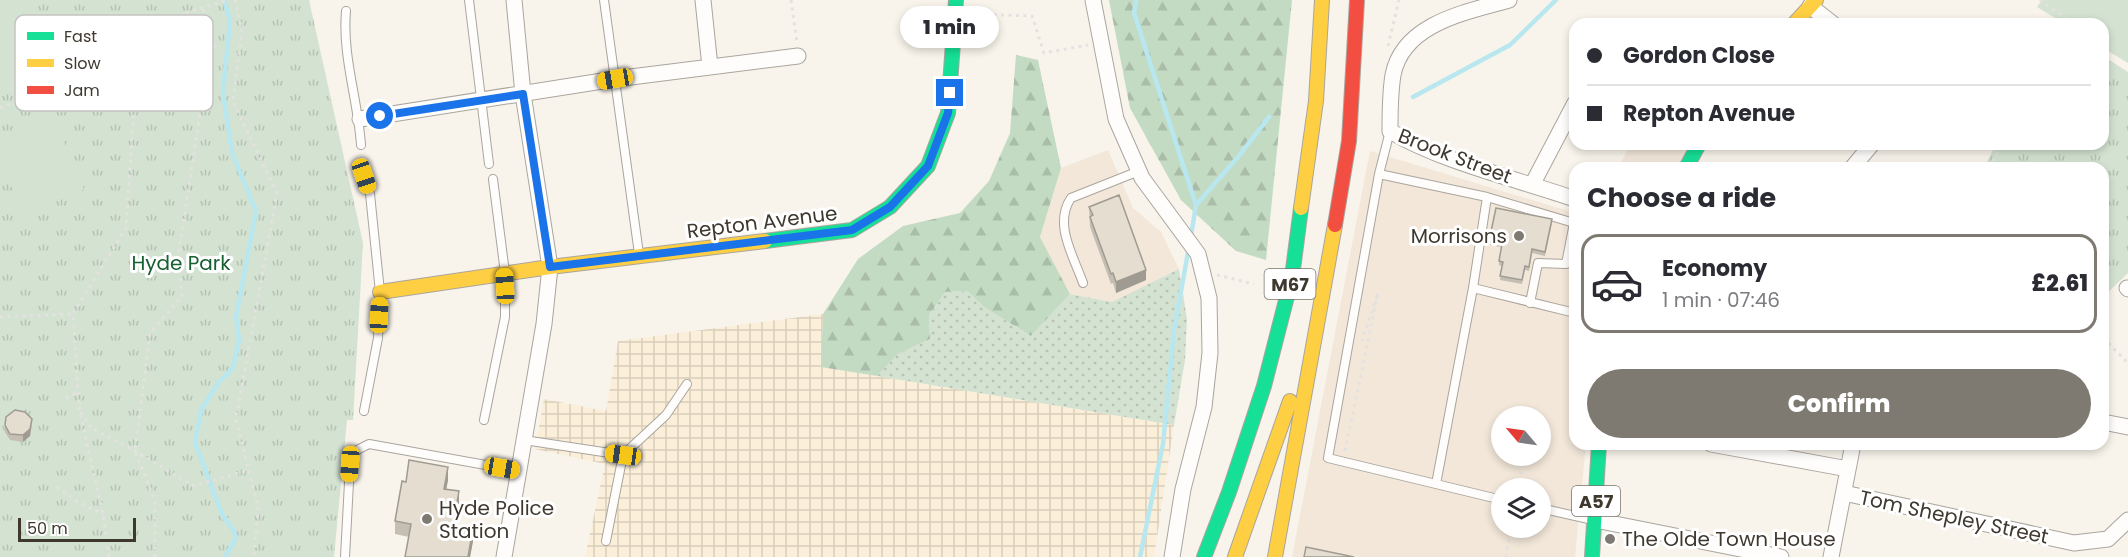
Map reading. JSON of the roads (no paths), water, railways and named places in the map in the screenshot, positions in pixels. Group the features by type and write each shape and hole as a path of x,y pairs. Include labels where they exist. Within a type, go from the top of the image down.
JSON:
{"main road":[{"name":"M67","path":"1204,557 1229,492 1264,386 1292,277 1316,101 1322,0"},
{"name":"M67","path":"1275,557 1319,321 1349,141 1357,0"},
{"path":"1799,18 1813,3"},
{"name":"Repton Avenue","path":"380,292 504,273 852,230 890,207 928,166 948,113 956,7"},
{"name":"M67","path":"1235,557 1319,321"},
{"name":"A57","path":"1592,557 1599,450"}],"street":[{"path":"504,557 544,324 550,267 523,94 514,0"},
{"path":"703,0 710,67"},
{"path":"1093,0 1116,119 1139,171 1198,254 1209,298 1210,353 1204,407 1183,489 1172,557"},
{"name":"Brook Street","path":"1509,0 1436,23 1406,48 1393,74 1390,131 1405,140 1464,163 1569,197"},
{"path":"1813,3 1827,18"},
{"path":"360,119 615,79 798,56"},
{"path":"1532,184 1569,114"},
{"path":"1857,162 1867,150"},
{"path":"2109,423 2128,427"},
{"path":"1743,450 1848,470"},
{"path":"1831,557 1852,450"},
{"name":"Tom Shepley Street","path":"1844,494 2074,543 2108,539 2128,520"},
{"path":"1595,520 1781,557"}],"lane":[{"path":"469,0 489,164"},
{"path":"604,0 639,256"},
{"path":"345,12 344,33 360,119 361,145"},
{"path":"1390,131 1379,174 1328,458 1491,498"},
{"path":"1083,283 1062,226 1064,207 1071,198 1139,171"},
{"path":"1379,174 1487,197 1569,222"},
{"path":"364,176 370,194 380,292 378,338 364,411"},
{"path":"484,420 505,317 504,273 493,179"},
{"path":"1436,484 1473,288 1487,197"},
{"path":"1530,303 1538,263 1566,264 1569,249"},
{"path":"1473,288 1569,312"},
{"path":"606,541 623,455 666,415 687,384"},
{"path":"524,440 623,455"},
{"path":"345,557 350,464 357,450 369,444 519,471"},
{"path":"1551,510 1595,520"}],"waterway":[{"path":"224,0 230,20 223,92 232,153 256,211 236,317 239,340 233,368 219,382 201,410 195,443 222,514 236,538 225,557"},
{"path":"1136,0 1134,13 1196,205 1191,236"},
{"path":"1413,97 1510,45 1556,0"},
{"path":"1196,205 1269,117"},
{"path":"1140,557 1163,444 1174,330 1189,247"}],"place":[{"name":"Morrisons","path":"1519,236"},
{"name":"Hyde Police Station","path":"427,519"},
{"name":"The Olde Town House","path":"1610,539"}],"park label":[{"name":"Hyde Park","path":"181,263"}]}
